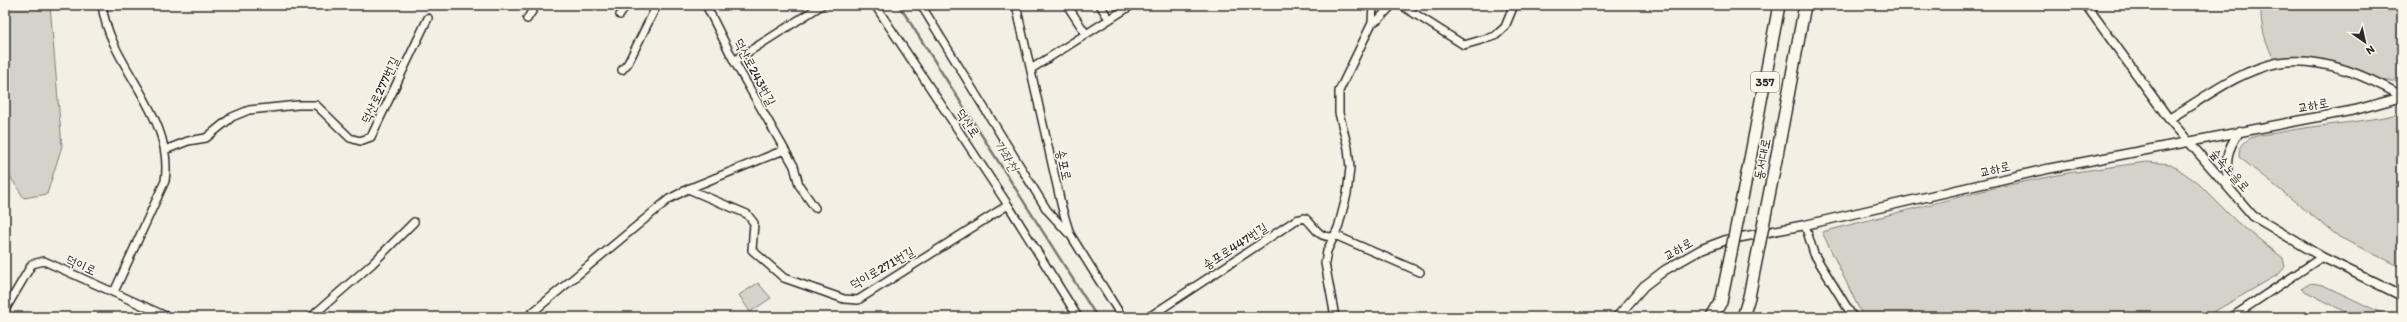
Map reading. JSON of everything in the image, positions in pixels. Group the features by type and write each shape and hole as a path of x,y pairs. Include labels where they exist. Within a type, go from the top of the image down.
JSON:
{"highway":[{"name":"동서대로","path":"1716,317 1721,302 1779,5"},
{"name":"동서대로","path":"1742,317 1749,296 1805,5"},
{"path":"1712,317 1721,302"}],"street":[{"path":"102,5 104,19 114,47 133,75 147,103 165,150 168,165 165,181 114,292"},
{"path":"527,19 536,5"},
{"path":"620,15 626,5"},
{"path":"622,70 628,63 657,5"},
{"name":"덕산로243번길","path":"706,5 734,61 794,166 799,185 815,208"},
{"path":"734,61 822,5"},
{"name":"덕산로","path":"875,5 1008,205 1078,317"},
{"name":"덕산로","path":"921,5 1047,210 1070,234"},
{"name":"송포로","path":"1016,5 1062,208 1070,234 1122,317"},
{"path":"1067,5 1086,34"},
{"path":"1100,5 1109,19"},
{"path":"1335,317 1326,263 1327,251 1334,237 1347,194 1350,168 1348,148 1339,113 1339,91 1372,23 1373,5"},
{"path":"1372,23 1379,20 1392,5"},
{"path":"1401,5 1464,45 1495,36 1505,27 1514,5"},
{"name":"숲속노을로","path":"2086,5 2169,119 2253,216 2322,257 2402,296"},
{"path":"1031,69 1128,6"},
{"name":"덕산로277번길","path":"165,150 206,138 232,117 249,110 298,105 316,105 350,138 360,141 371,137 428,18"},
{"name":"교하로","path":"2169,119 2236,79 2276,64 2292,62 2309,62 2344,71 2378,83 2402,96"},
{"name":"교하로","path":"1617,317 1644,286 1677,262 1702,249 1726,240 1805,225 2047,169 2355,110 2402,96"},
{"path":"2229,188 2226,159 2231,144 2240,132"},
{"path":"527,317 669,198 784,150"},
{"name":"덕이로271번길","path":"688,189 747,214 754,223 752,250 784,278 844,299 858,300 1008,205"},
{"name":"송포로447번길","path":"1149,317 1296,220 1304,218 1318,234 1327,238 1337,236 1420,272"},
{"path":"311,317 372,264 414,222"},
{"path":"1805,225 1814,254 1853,317"},
{"path":"2232,317 2322,257"},
{"name":"덕이로","path":"5,310 32,264 44,261 168,317"}],"shaded area":[{"path":"5,5 50,5 62,146 47,194 24,198 9,175 5,163"},
{"path":"2261,5 2395,5 2402,17 2402,81 2385,81 2309,62 2276,64 2264,35"},
{"path":"2402,113 2402,268 2339,237 2239,157 2244,143 2251,138 2258,136"},
{"path":"2146,162 2171,164 2198,183 2237,222 2283,258 2285,267 2279,274 2205,317 1863,317 1822,232 1998,187 2068,173"},
{"path":"758,283 771,298 750,312 739,295"},
{"path":"2311,283 2323,285 2390,317 2355,317 2301,289"}],"waterway":[{"name":"가좌천","path":"899,5 1097,317"}]}
